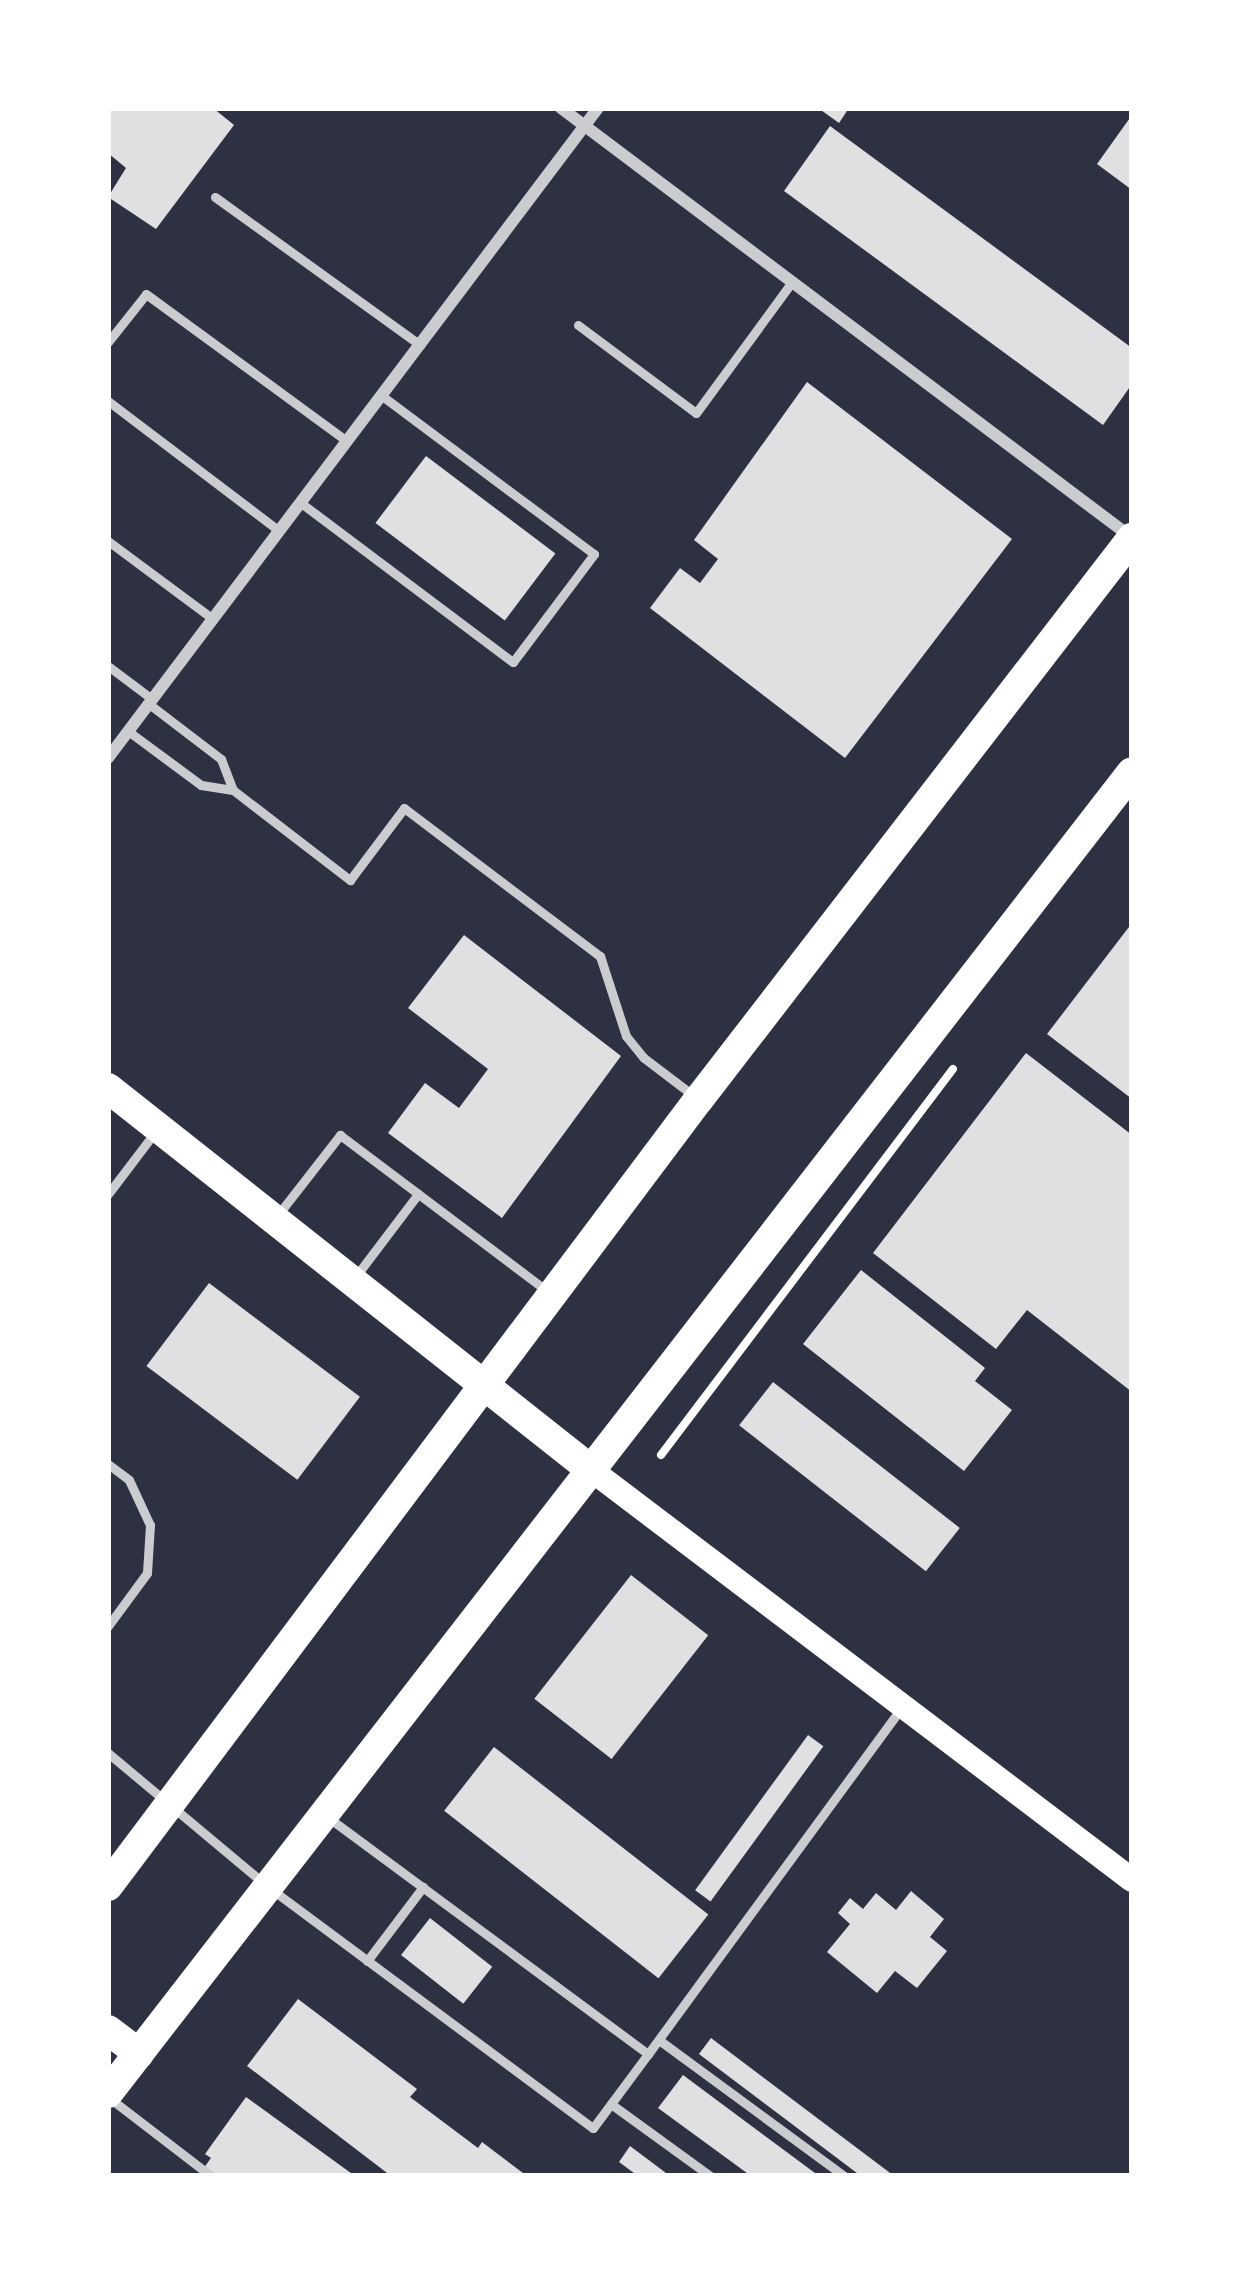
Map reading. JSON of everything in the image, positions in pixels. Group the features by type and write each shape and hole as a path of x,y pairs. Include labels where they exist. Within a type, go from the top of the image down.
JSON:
{"main road":[{"path":"108,1886 698,1099 1132,538"},
{"path":"108,2095 1132,772"},
{"path":"108,1088 590,1469 1132,1880"},
{"path":"108,2030 139,2054"}],"street":[{"path":"561,108 1132,538"},
{"path":"108,758 598,108"}],"lane":[{"path":"215,197 420,345"},
{"path":"578,325 696,412 791,282"},
{"path":"108,342 146,294 347,441"},
{"path":"301,503 513,662 594,554 382,396"},
{"path":"108,401 279,531"},
{"path":"108,541 213,619"},
{"path":"108,666 221,759 233,790"},
{"path":"128,731 201,785 233,790 350,880 404,808 600,956 626,1036 644,1058 698,1099"},
{"path":"108,1193 158,1128"},
{"path":"275,1219 340,1135 551,1293"},
{"path":"353,1280 418,1195"},
{"path":"108,1464 129,1480 150,1525 147,1573 108,1626"},
{"path":"108,1753 267,1886 592,2128 902,1707"},
{"path":"324,1814 648,2054"},
{"path":"368,1961 423,1887"},
{"path":"659,2040 844,2176"},
{"path":"108,2095 211,2176"},
{"path":"611,2104 710,2176"}],"path":[{"path":"661,1455 961,1059"}],"building":[{"path":"108,108 213,108 234,125 156,229 108,197 126,168 108,153"},
{"path":"818,108 849,108 839,123"},
{"path":"1132,115 1132,190 1097,164"},
{"path":"830,126 1132,348 1132,384 1103,425 784,191"},
{"path":"807,382 1012,539 845,758 650,608 680,568 700,583 718,559 694,540"},
{"path":"426,456 555,553 505,621 375,523"},
{"path":"1132,923 1132,1099 1047,1034"},
{"path":"464,935 621,1056 502,1218 388,1133 425,1083 459,1108 488,1069 408,1008"},
{"path":"1026,1053 1132,1135 1132,1392 1027,1310 996,1349 873,1253"},
{"path":"861,1270 985,1368 975,1381 1012,1410 964,1471 803,1344"},
{"path":"209,1283 360,1397 297,1480 146,1366"},
{"path":"773,1382 960,1528 926,1571 739,1425"},
{"path":"631,1575 708,1635 612,1759 534,1699"},
{"path":"808,1735 823,1746 711,1901 695,1890"},
{"path":"494,1747 708,1914 658,1978 444,1811"},
{"path":"911,1891 944,1919 930,1937 947,1951 917,1988 895,1971 877,1993 827,1952 850,1924 838,1913 850,1898 863,1909 876,1893 896,1910"},
{"path":"430,1918 492,1967 463,2004 401,1955"},
{"path":"298,1999 417,2089 410,2097 478,2148 482,2142 527,2176 391,2176 247,2066"},
{"path":"711,2038 894,2176 861,2176 699,2054"},
{"path":"683,2075 819,2176 751,2176 658,2108"},
{"path":"246,2097 355,2176 198,2176 211,2158 205,2154"},
{"path":"630,2146 670,2176 638,2176 619,2162"}]}
